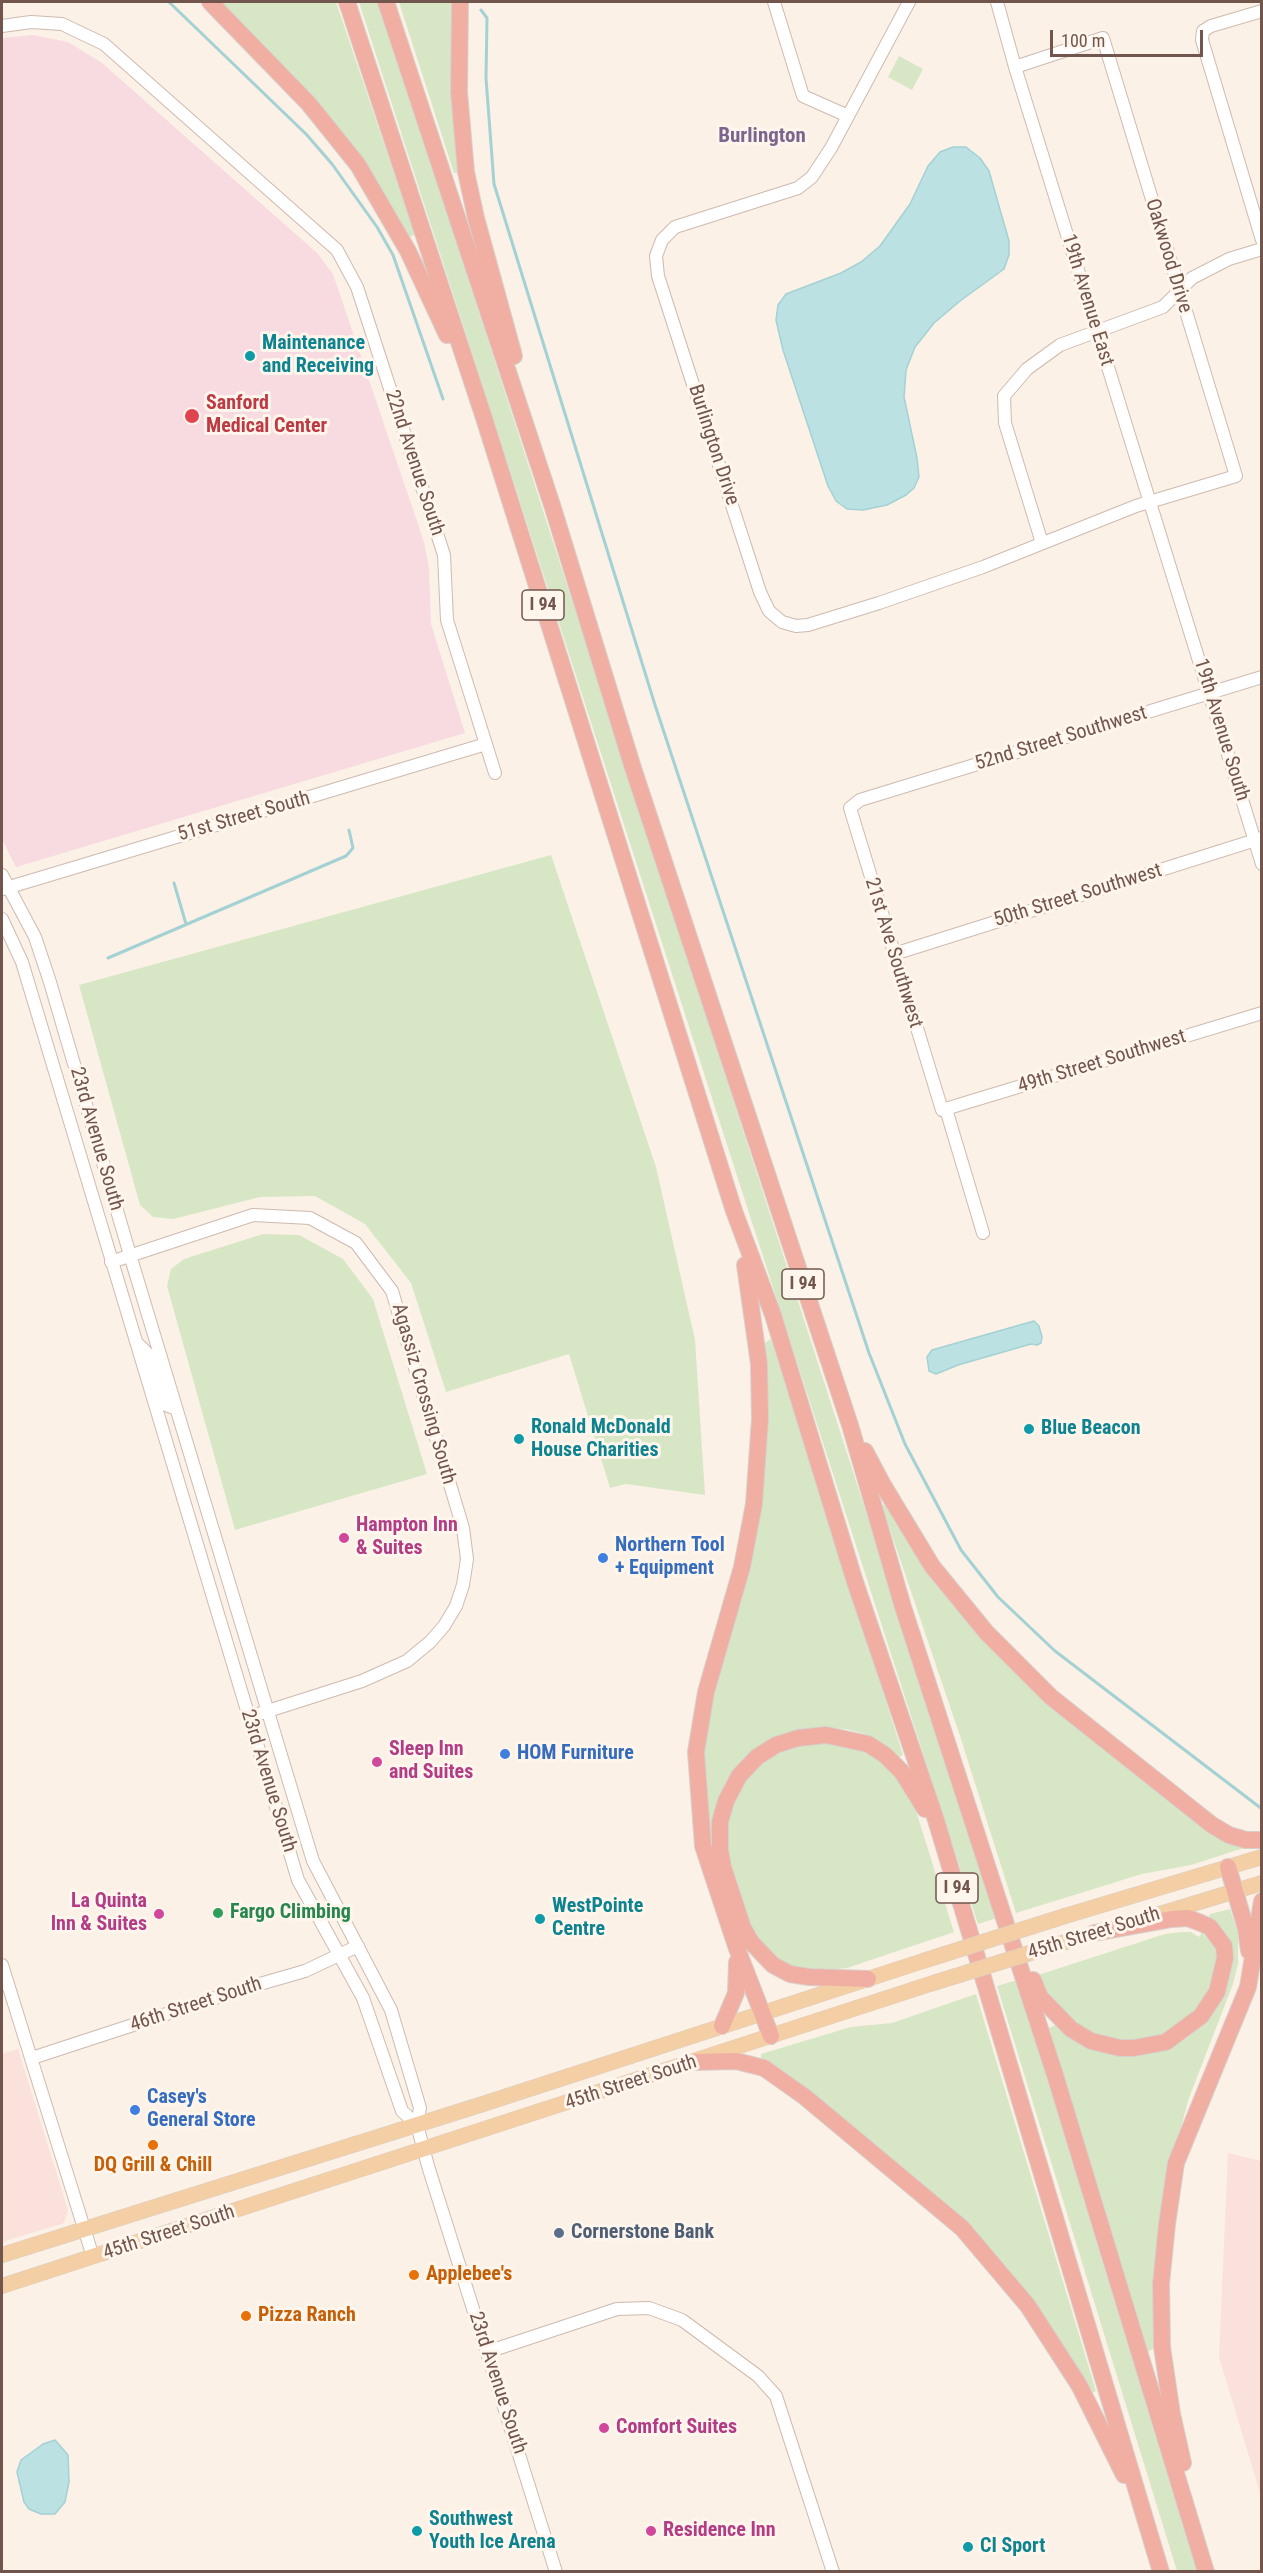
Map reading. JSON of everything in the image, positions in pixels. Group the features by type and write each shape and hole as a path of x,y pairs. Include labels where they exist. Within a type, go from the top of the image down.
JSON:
{"highway":[{"path":"210,2 309,104 368,180 420,275 484,418"},
{"name":"I 94","path":"347,2 484,418 734,1211 773,1315 855,1582 946,1851 1161,2571"},
{"name":"I 94","path":"386,2 553,508 637,779 845,1410 903,1607 1055,2075 1207,2571"},
{"path":"460,2 459,92 466,172 476,218 553,508"},
{"path":"734,1211 750,1287 759,1364 760,1419 754,1504 742,1567 706,1692 696,1752 703,1846 736,1946 771,2036"},
{"path":"845,1410 883,1485 932,1566 986,1632 1051,1697 1212,1825 1229,1835 1246,1840 1262,1840"},
{"path":"868,1979 790,1974 768,1961 751,1942 743,1928 720,1850 720,1822 726,1801 739,1776 757,1757 776,1745 798,1738 826,1736 868,1744 885,1755 902,1772 918,1796 946,1851"},
{"path":"1228,1867 1246,1929 1251,1964"},
{"path":"998,1898 1040,1997 1071,2029 1091,2041 1107,2046 1134,2048 1166,2042 1201,2016 1217,1992 1225,1958 1224,1946 1210,1928 1201,1923 1188,1918 1172,1919 1094,1933"},
{"path":"1207,2571 1197,2506 1182,2459 1165,2368 1160,2316 1163,2258 1176,2163 1244,1998 1262,1901"},
{"path":"722,2026 736,1993 738,1977 736,1946"},
{"path":"696,2062 736,2061 764,2068 805,2097 962,2228 1028,2306 1079,2385 1143,2512"}],"main road":[{"name":"45th Street South","path":"2,2255 1065,1916 1262,1857"},
{"name":"45th Street South","path":"2,2286 930,1984 1262,1883"}],"street":[{"path":"774,2 802,96 848,116"},
{"name":"Burlington Drive","path":"909,2 822,165 812,177 798,188 675,227 662,240 656,256 658,276 760,592 769,611 782,622 796,626 808,625 983,567 1150,502"},
{"name":"19th Avenue East","path":"997,2 1015,67 1180,597"},
{"path":"1262,12 1211,26 1203,31 1202,40 1262,240"},
{"name":"22nd Avenue South","path":"2,26 31,22 62,24 104,44 337,250 350,270 444,555 447,620 495,773"},
{"name":"Oakwood Drive","path":"1015,67 1103,38 1236,476 1150,502"},
{"path":"1042,543 1005,423 1004,396 1027,369 1060,345 1163,307 1192,278 1229,259 1262,249"},
{"name":"19th Avenue South","path":"1180,597 1209,693 1258,839 1262,864"},
{"name":"52nd Street Southwest","path":"860,800 1262,677"},
{"name":"51st Street South","path":"5,888 486,744"},
{"name":"21st Ave Southwest","path":"860,800 850,808 983,1233"},
{"name":"50th Street Southwest","path":"894,954 1258,839"},
{"name":"23rd Avenue South","path":"2,875 5,888 35,937 314,1861 391,2010 420,2108 417,2124 556,2571"},
{"name":"23rd Avenue South","path":"2,919 22,962 298,1880 363,1998 402,2111 417,2124"},
{"name":"49th Street Southwest","path":"944,1110 1262,1013"},
{"name":"Agassiz Crossing South","path":"111,1262 253,1215 310,1218 356,1243 392,1291 463,1528 467,1559 463,1585 456,1606 444,1626 424,1648 407,1661 362,1681 249,1717"},
{"name":"23rd Avenue South","path":"135,1341 149,1355 166,1405 176,1409"},
{"name":"23rd Avenue South","path":"158,1419 169,1417 174,1422 188,1465 196,1472"},
{"name":"46th Street South","path":"32,2058 305,1971 358,1946"},
{"path":"2,1965 93,2257"},
{"path":"487,2352 617,2309 649,2308 682,2320 758,2376 776,2396 833,2571"}],"shaded area":[{"name":"Sanford Medical Center","path":"33,35 68,42 102,63 318,254 333,274 424,542 429,568 431,624 465,733 16,867 2,839 2,38"},
{"path":"18,2049 68,2210 64,2223 2,2242 2,2054"},
{"path":"1228,2153 1261,2161 1261,2496 1219,2357"}],"green space":[{"path":"218,2 336,2 415,235 409,237 380,188"},
{"path":"359,2 379,2 997,1918 978,1924"},
{"path":"399,2 455,2 461,173 454,173"},
{"path":"899,56 923,69 912,90 888,77"},
{"path":"551,855 656,1167 695,1340 705,1495 626,1484 610,1488 569,1354 446,1392 411,1283 365,1224 315,1196 260,1197 173,1219 153,1217 140,1205 79,985"},
{"path":"263,1234 299,1235 343,1259 373,1299 427,1474 235,1530 167,1286 171,1269 184,1259"},
{"path":"771,1339 903,1755 898,1758 885,1746 865,1734 846,1729 820,1728 756,1750 714,1831 707,1830 702,1769 711,1699 749,1567 763,1344"},
{"path":"888,1502 992,1647 1250,1846 1191,1865 1142,1874 1016,1913 960,1736 882,1506"},
{"path":"835,1741 876,1755 910,1792 954,1932 847,1968 812,1972 778,1963 753,1934 738,1894 726,1843 729,1811 744,1782 757,1768 784,1748"},
{"path":"1230,1909 1238,1933 1238,1964 1233,1984 1189,2098 1167,2178 1154,2299 1154,2348 1147,2352 1049,2028 1055,2025 1064,2033 1134,2056 1162,2051 1187,2038 1208,2019 1227,1985 1232,1958 1208,1920 1210,1914"},
{"path":"1191,1932 1199,1937 1202,1932 1215,1948 1219,1963 1204,2003 1167,2035 1116,2043 1076,2027 1048,1996 1038,1975 1165,1934"},
{"path":"1017,1980 1197,2571 1177,2571 997,1986"},
{"path":"976,1994 1096,2391 1091,2393 1024,2291 761,2059 761,2054 851,2027 892,2023"}],"water":[{"path":"953,147 966,147 980,158 989,171 1009,241 1009,255 1004,269 934,323 915,347 906,370 904,397 917,458 919,477 914,488 887,505 863,510 847,509 836,501 828,486 783,350 776,320 778,305 786,294 841,273 861,262 880,246 910,204 928,166 940,152"},
{"path":"1034,1321 1039,1326 1042,1337 1041,1343 1037,1345 1031,1344 958,1365 936,1374 929,1371 927,1357 932,1350"},
{"path":"55,2440 68,2455 69,2482 65,2502 55,2514 41,2514 29,2509 24,2502 17,2472 21,2460 43,2444"}],"waterway":[{"path":"169,2 306,134 332,164 377,227 393,255 443,399"},
{"path":"481,10 487,18 486,78 494,184 655,705 869,1353 905,1444 961,1550 998,1597 1055,1651 1262,1809"},
{"path":"108,958 346,856 353,848 349,830"},
{"path":"174,883 186,924"}],"place":[{"name":"Maintenance and Receiving","path":"250,356"},
{"name":"Sanford Medical Center","path":"192,416"},
{"name":"Blue Beacon","path":"1029,1429"},
{"name":"Ronald McDonald House Charities","path":"519,1439"},
{"name":"Hampton Inn & Suites","path":"344,1538"},
{"name":"Northern Tool + Equipment","path":"603,1558"},
{"name":"HOM Furniture","path":"505,1754"},
{"name":"Sleep Inn and Suites","path":"377,1762"},
{"name":"Fargo Climbing","path":"218,1913"},
{"name":"La Quinta Inn & Suites","path":"159,1914"},
{"name":"WestPointe Centre","path":"540,1919"},
{"name":"Casey's General Store","path":"135,2110"},
{"name":"DQ Grill & Chill","path":"153,2145"},
{"name":"Cornerstone Bank","path":"559,2233"},
{"name":"Applebee's","path":"414,2275"},
{"name":"Pizza Ranch","path":"246,2316"},
{"name":"Comfort Suites","path":"604,2428"},
{"name":"Southwest Youth Ice Arena","path":"417,2531"},
{"name":"Residence Inn","path":"651,2531"},
{"name":"CI Sport","path":"968,2547"}],"district":[{"name":"Burlington","path":"762,137"}]}
